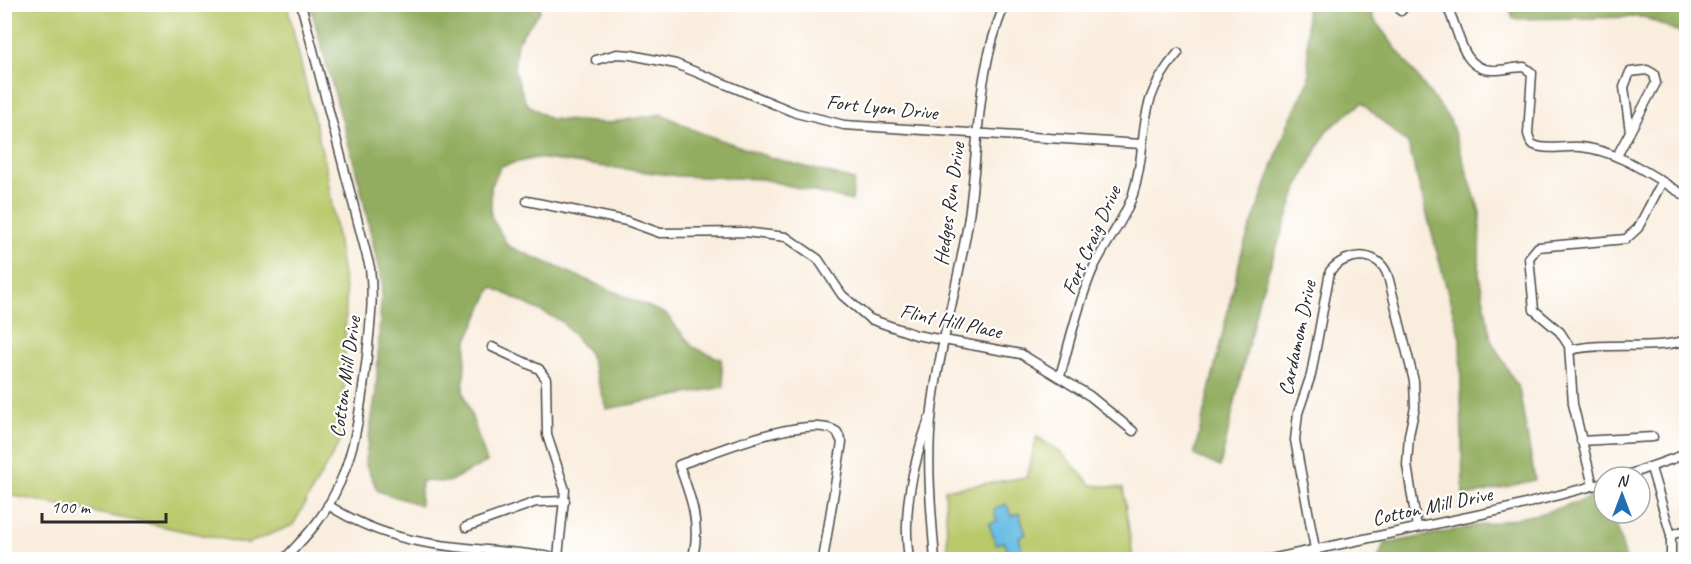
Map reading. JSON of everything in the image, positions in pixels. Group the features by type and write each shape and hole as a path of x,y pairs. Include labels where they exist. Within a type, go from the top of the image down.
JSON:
{"street":[{"name":"Cotton Mill Drive","path":"284,560 317,522 328,505 342,479 358,432 373,286 301,4"},
{"name":"Hedges Run Drive","path":"909,560 906,525 910,486 932,410 968,223 983,74 1005,4"},
{"path":"1444,4 1454,21 1466,56 1475,64 1491,70 1524,67 1532,73 1528,134 1531,143 1539,147 1582,147 1617,156 1686,196"},
{"name":"Fort Craig Drive","path":"1060,376 1089,279 1120,223 1133,192 1145,111 1152,93 1178,53"},
{"name":"Fort Lyon Drive","path":"596,60 617,54 676,64 796,113 844,125 1141,144"},
{"path":"1617,156 1656,84 1654,74 1647,70 1630,72 1624,81 1629,132"},
{"path":"1592,482 1573,404 1570,350 1560,332 1538,317 1534,310 1530,253 1538,247 1626,239 1638,228 1662,182"},
{"name":"Flint Hill Place","path":"527,201 627,221 660,233 746,232 771,233 786,237 818,259 842,295 861,313 882,324 945,340 1021,354 1060,376 1114,413 1133,431"},
{"name":"Cardamom Drive","path":"1317,560 1296,455 1296,424 1311,375 1330,271 1349,257 1365,256 1381,262 1392,291 1414,381 1415,407 1408,435 1407,465 1417,528"},
{"path":"1570,350 1603,344 1674,344 1686,340"},
{"path":"492,347 539,369 546,379 547,435 563,480 564,501 558,557"},
{"name":"Hedges Run Drive","path":"932,410 929,474 935,560"},
{"path":"692,560 696,540 695,510 679,465 757,437 790,430 828,427 837,432 842,442 823,560"},
{"path":"1581,441 1653,437"},
{"path":"1652,468 1686,454"},
{"path":"1652,471 1671,535 1671,560"},
{"name":"Cotton Mill Drive","path":"1266,560 1417,528 1592,486"},
{"path":"466,527 536,502 564,501"},
{"path":"328,505 377,531 414,542 571,560"},
{"path":"1671,535 1686,530"}],"green space":[{"path":"4,5 287,5 327,173 346,295 343,436 293,525 247,544 5,494"},
{"path":"310,5 540,5 540,11 517,42 514,70 526,103 550,119 606,123 662,114 696,131 769,157 854,180 852,201 762,179 678,176 536,158 501,166 491,187 491,216 508,246 666,314 693,347 721,359 724,387 607,409 589,353 561,321 492,287 467,340 463,391 487,462 448,482 421,481 420,505 378,491 365,463 376,391 382,284 360,185"},
{"path":"1306,5 1372,5 1373,18 1450,120 1480,212 1479,274 1491,340 1519,389 1535,480 1463,497 1460,338 1408,144 1362,103 1327,130 1298,186 1259,298 1220,467 1194,455 1242,251 1288,124 1309,80"},
{"path":"1509,5 1686,5 1686,35 1644,17 1513,19"},
{"path":"1037,437 1063,454 1091,485 1123,488 1133,559 948,559 945,490 1027,477"},
{"path":"1592,497 1592,525 1616,525 1626,559 1378,559 1384,544 1543,513"}],"water":[{"path":"1006,504 1012,516 1019,513 1026,534 1019,537 1022,550 1009,554 1004,542 996,544 989,524 997,521 994,509"}]}
